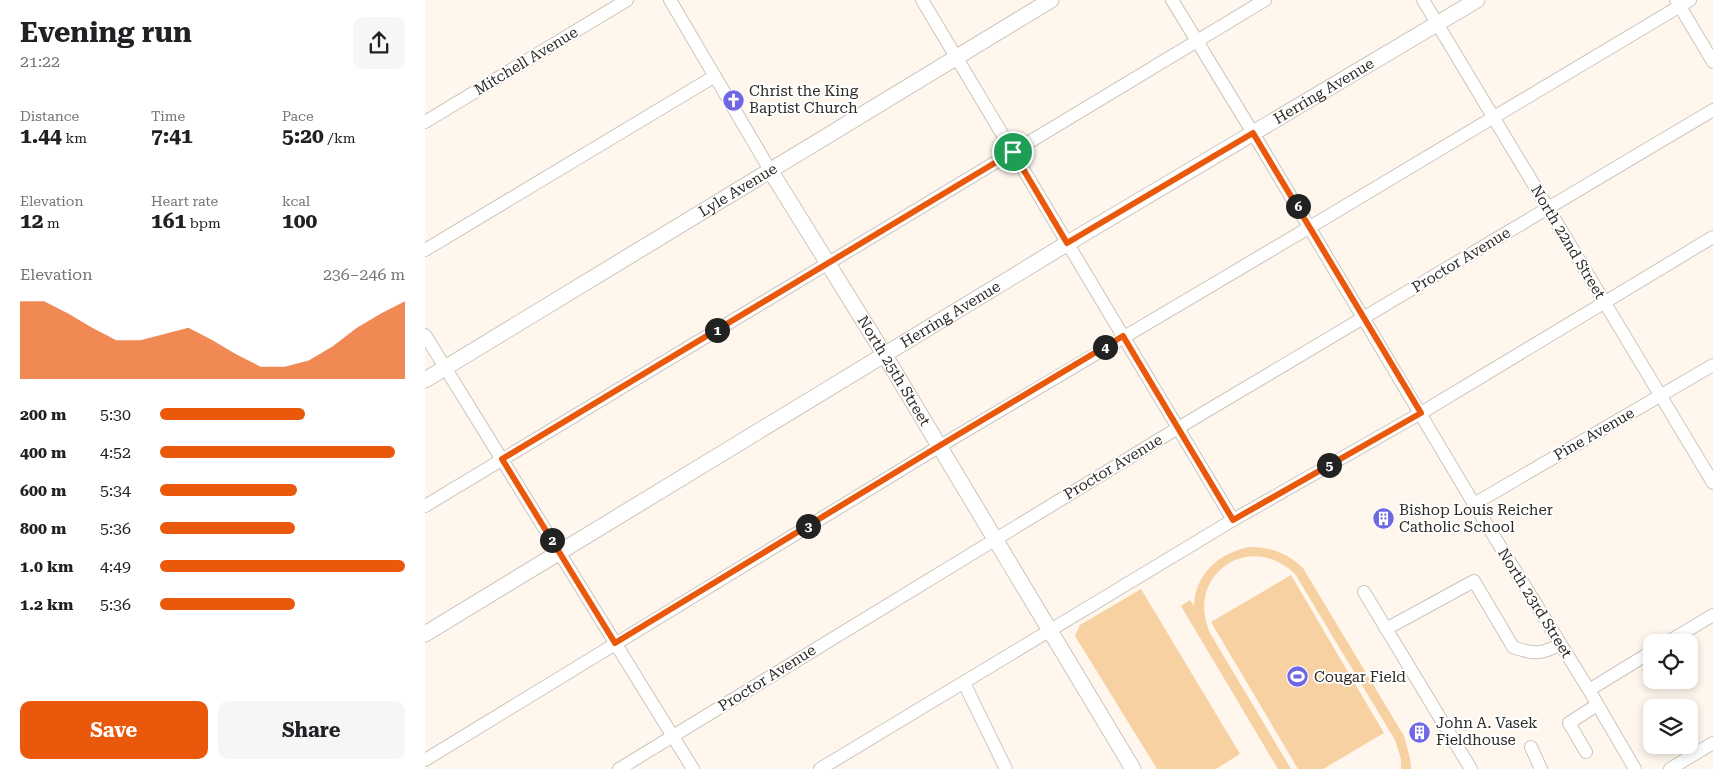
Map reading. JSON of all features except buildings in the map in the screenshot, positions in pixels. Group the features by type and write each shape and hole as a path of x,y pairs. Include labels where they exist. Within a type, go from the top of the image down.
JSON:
{"main road":[{"name":"Lyle Avenue","path":"425,380 1051,0"},
{"name":"Herring Avenue","path":"425,634 1067,243 1477,0"},
{"name":"North 25th Street","path":"770,170 884,354 1133,769"}],"street":[{"name":"Mitchell Avenue","path":"425,122 627,0"},
{"name":"North 25th Street","path":"670,0 770,170"},
{"path":"922,0 1233,520"},
{"name":"North 23rd Street","path":"1172,0 1635,769"},
{"path":"425,506 1265,0"},
{"name":"North 22nd Street","path":"1423,0 1713,484"},
{"path":"425,760 939,446 1494,118 1682,2 1713,62"},
{"path":"425,250 715,76"},
{"name":"Proctor Avenue","path":"619,769 995,538 1713,110"},
{"path":"821,769 1233,520 1421,413 1713,237"},
{"path":"425,334 693,769"},
{"name":"Pine Avenue","path":"1474,504 1713,364"},
{"path":"1386,629 1474,580 1513,647 1537,653 1550,651 1561,644"},
{"path":"1364,592 1471,769"},
{"path":"1681,634 1713,615"},
{"path":"1589,690 1643,657"},
{"path":"964,683 1006,769"},
{"path":"1586,752 1569,723 1597,705"},
{"path":"1670,769 1713,743"},
{"path":"1531,747 1541,769"}],"shaded area":[{"path":"1249,547 1264,548 1278,552 1291,558 1303,568 1404,736 1411,769 1401,769 1401,759 1395,740 1295,574 1277,562 1259,556 1241,558 1226,565 1214,577 1206,593 1204,612 1210,633 1291,769 1278,769 1181,606 1190,600 1194,606 1199,584 1204,575 1219,560 1228,554"},
{"name":"Cougar Field","path":"1291,575 1384,733 1323,769 1298,769 1211,622"},
{"path":"1141,589 1240,754 1216,769 1157,769 1075,636 1080,625"}],"place":[{"name":"Christ the King Baptist Church","path":"733,100"},
{"name":"Bishop Louis Reicher Catholic School","path":"1383,519"},
{"name":"Cougar Field","path":"1298,677"},
{"name":"John A. Vasek Fieldhouse","path":"1420,732"}],"route":[{"path":"1253,133 1421,413 1233,520 1123,336 615,643 502,459 1013,152 1067,243 1253,133"}]}
